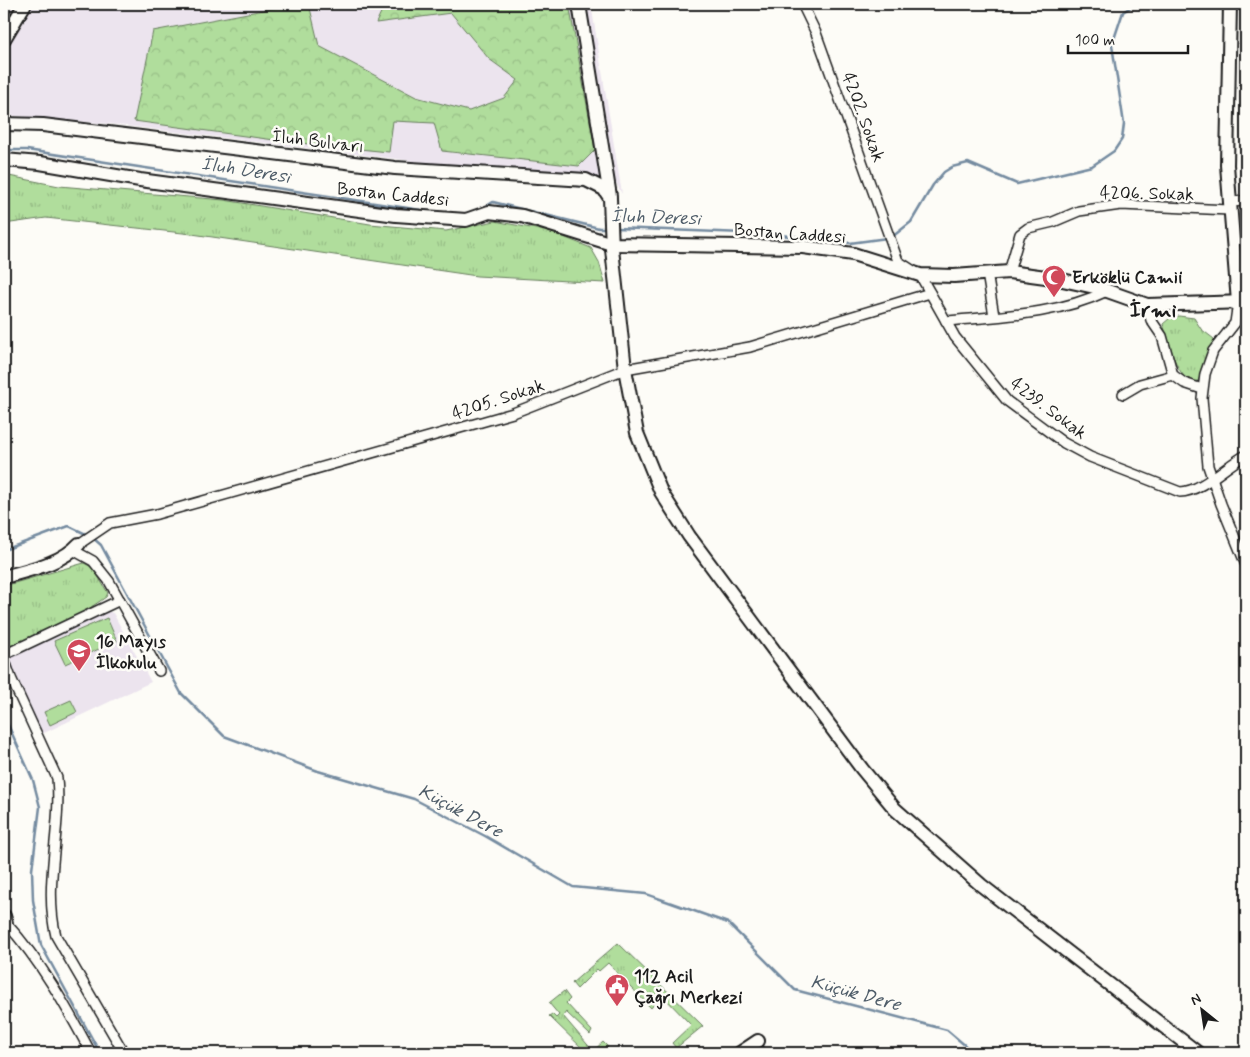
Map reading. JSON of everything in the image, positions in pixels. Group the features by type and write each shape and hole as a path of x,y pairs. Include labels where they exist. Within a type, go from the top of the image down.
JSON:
{"street":[{"path":"4,39 25,4"},
{"path":"579,4 611,203 612,241 625,369 637,433 661,492 689,536 761,634 862,769 895,809 981,885 1198,1053"},
{"name":"4202. Sokak","path":"802,4 816,33 892,242"},
{"path":"1230,4 1227,165 1229,206 1242,302 1235,323 1212,351 1202,389 1208,466 1246,565"},
{"name":"İluh Bulvarı","path":"4,124 43,125 395,168 586,180 604,189 611,203"},
{"name":"Bostan Caddesi","path":"4,160 40,163 140,180 396,214 466,220 489,212 522,216 612,241 803,247 854,254 920,275 1009,272 1077,283 1147,305 1242,302"},
{"path":"1229,206 1246,201"},
{"name":"4206. Sokak","path":"1009,272 1020,234 1028,228 1053,222 1079,211 1115,205 1229,206"},
{"name":"4239. Sokak","path":"892,242 898,261 920,275 946,321 984,375 1007,401 1064,443 1090,457 1180,492 1196,490 1246,455"},
{"path":"987,274 994,316"},
{"path":"946,321 1068,306 1082,303 1107,291"},
{"name":"4205. Sokak","path":"76,547 110,523 157,514 470,426 555,398 625,369 750,346 930,293"},
{"path":"1147,305 1151,320 1162,336 1173,374 1184,383 1202,389"},
{"path":"1123,394 1140,384 1173,374"},
{"path":"4,578 51,562 76,547 93,561 120,600 159,671"},
{"path":"120,600 4,656 11,678 57,778 58,794 51,894 51,916 56,936 124,1053"},
{"path":"5,921 26,946 91,1053"},
{"path":"740,1053 758,1041"}],"shaded area":[{"path":"4,4 591,4 622,194 615,181 580,174 462,167 110,124 4,115"},
{"name":"16 Mayıs İlkokulu","path":"105,610 113,613 151,682 42,734 8,663 12,657"}],"green space":[{"path":"295,4 309,4 319,46 416,97 469,111 504,98 518,80 489,59 451,13 376,23 385,4 569,4 595,150 579,166 442,151 434,123 393,121 389,152 289,142 134,121 153,31"},
{"path":"4,175 59,186 224,200 370,224 446,231 495,221 551,232 591,248 599,262 605,283 477,276 192,234 46,218 4,224"},
{"path":"1179,316 1194,318 1201,329 1214,339 1198,381 1192,383 1177,365 1163,324 1170,318"},
{"path":"84,563 93,568 108,593 106,597 78,616 12,646 5,642 4,586"},
{"path":"107,618 117,641 65,664 54,641"},
{"path":"71,700 77,712 50,725 44,712"},
{"path":"618,943 703,1026 676,1048 672,1043 691,1025 662,995 651,1008 608,963 599,971 597,969 577,989 572,983"},
{"path":"564,991 570,999 566,1003 592,1031 590,1035 566,1012 563,1016 593,1051 603,1042 608,1047 602,1053 587,1053 549,1016 552,1014 556,1018 559,1015 549,1003"}],"waterway":[{"name":"İluh Deresi","path":"892,237 911,222 933,185 944,172 952,167 968,163 1017,184 1092,166 1114,151 1122,139 1124,124 1112,45 1123,12 1135,4"},
{"name":"İluh Deresi","path":"4,150 27,150 434,212"},
{"name":"İluh Deresi","path":"485,207 493,202 599,228 608,228"},
{"name":"İluh Deresi","path":"616,228 772,234 850,243 887,238"},
{"name":"Küçük Dere","path":"4,550 69,526 88,535"},
{"name":"Küçük Dere","path":"93,538 101,545 181,693 224,736 318,771 414,799 485,836 573,887 646,894 728,923 795,990 947,1030 974,1053"},
{"path":"4,716 33,780 40,807 32,870 33,900 41,945 100,1053"}],"place":[{"name":"Erköklü Camii","path":"1054,298"},
{"name":"16 Mayıs İlkokulu","path":"79,672"},
{"name":"112 Acil Çağrı Merkezi","path":"617,1007"}],"district":[{"name":"İrmi","path":"1153,309"}]}
